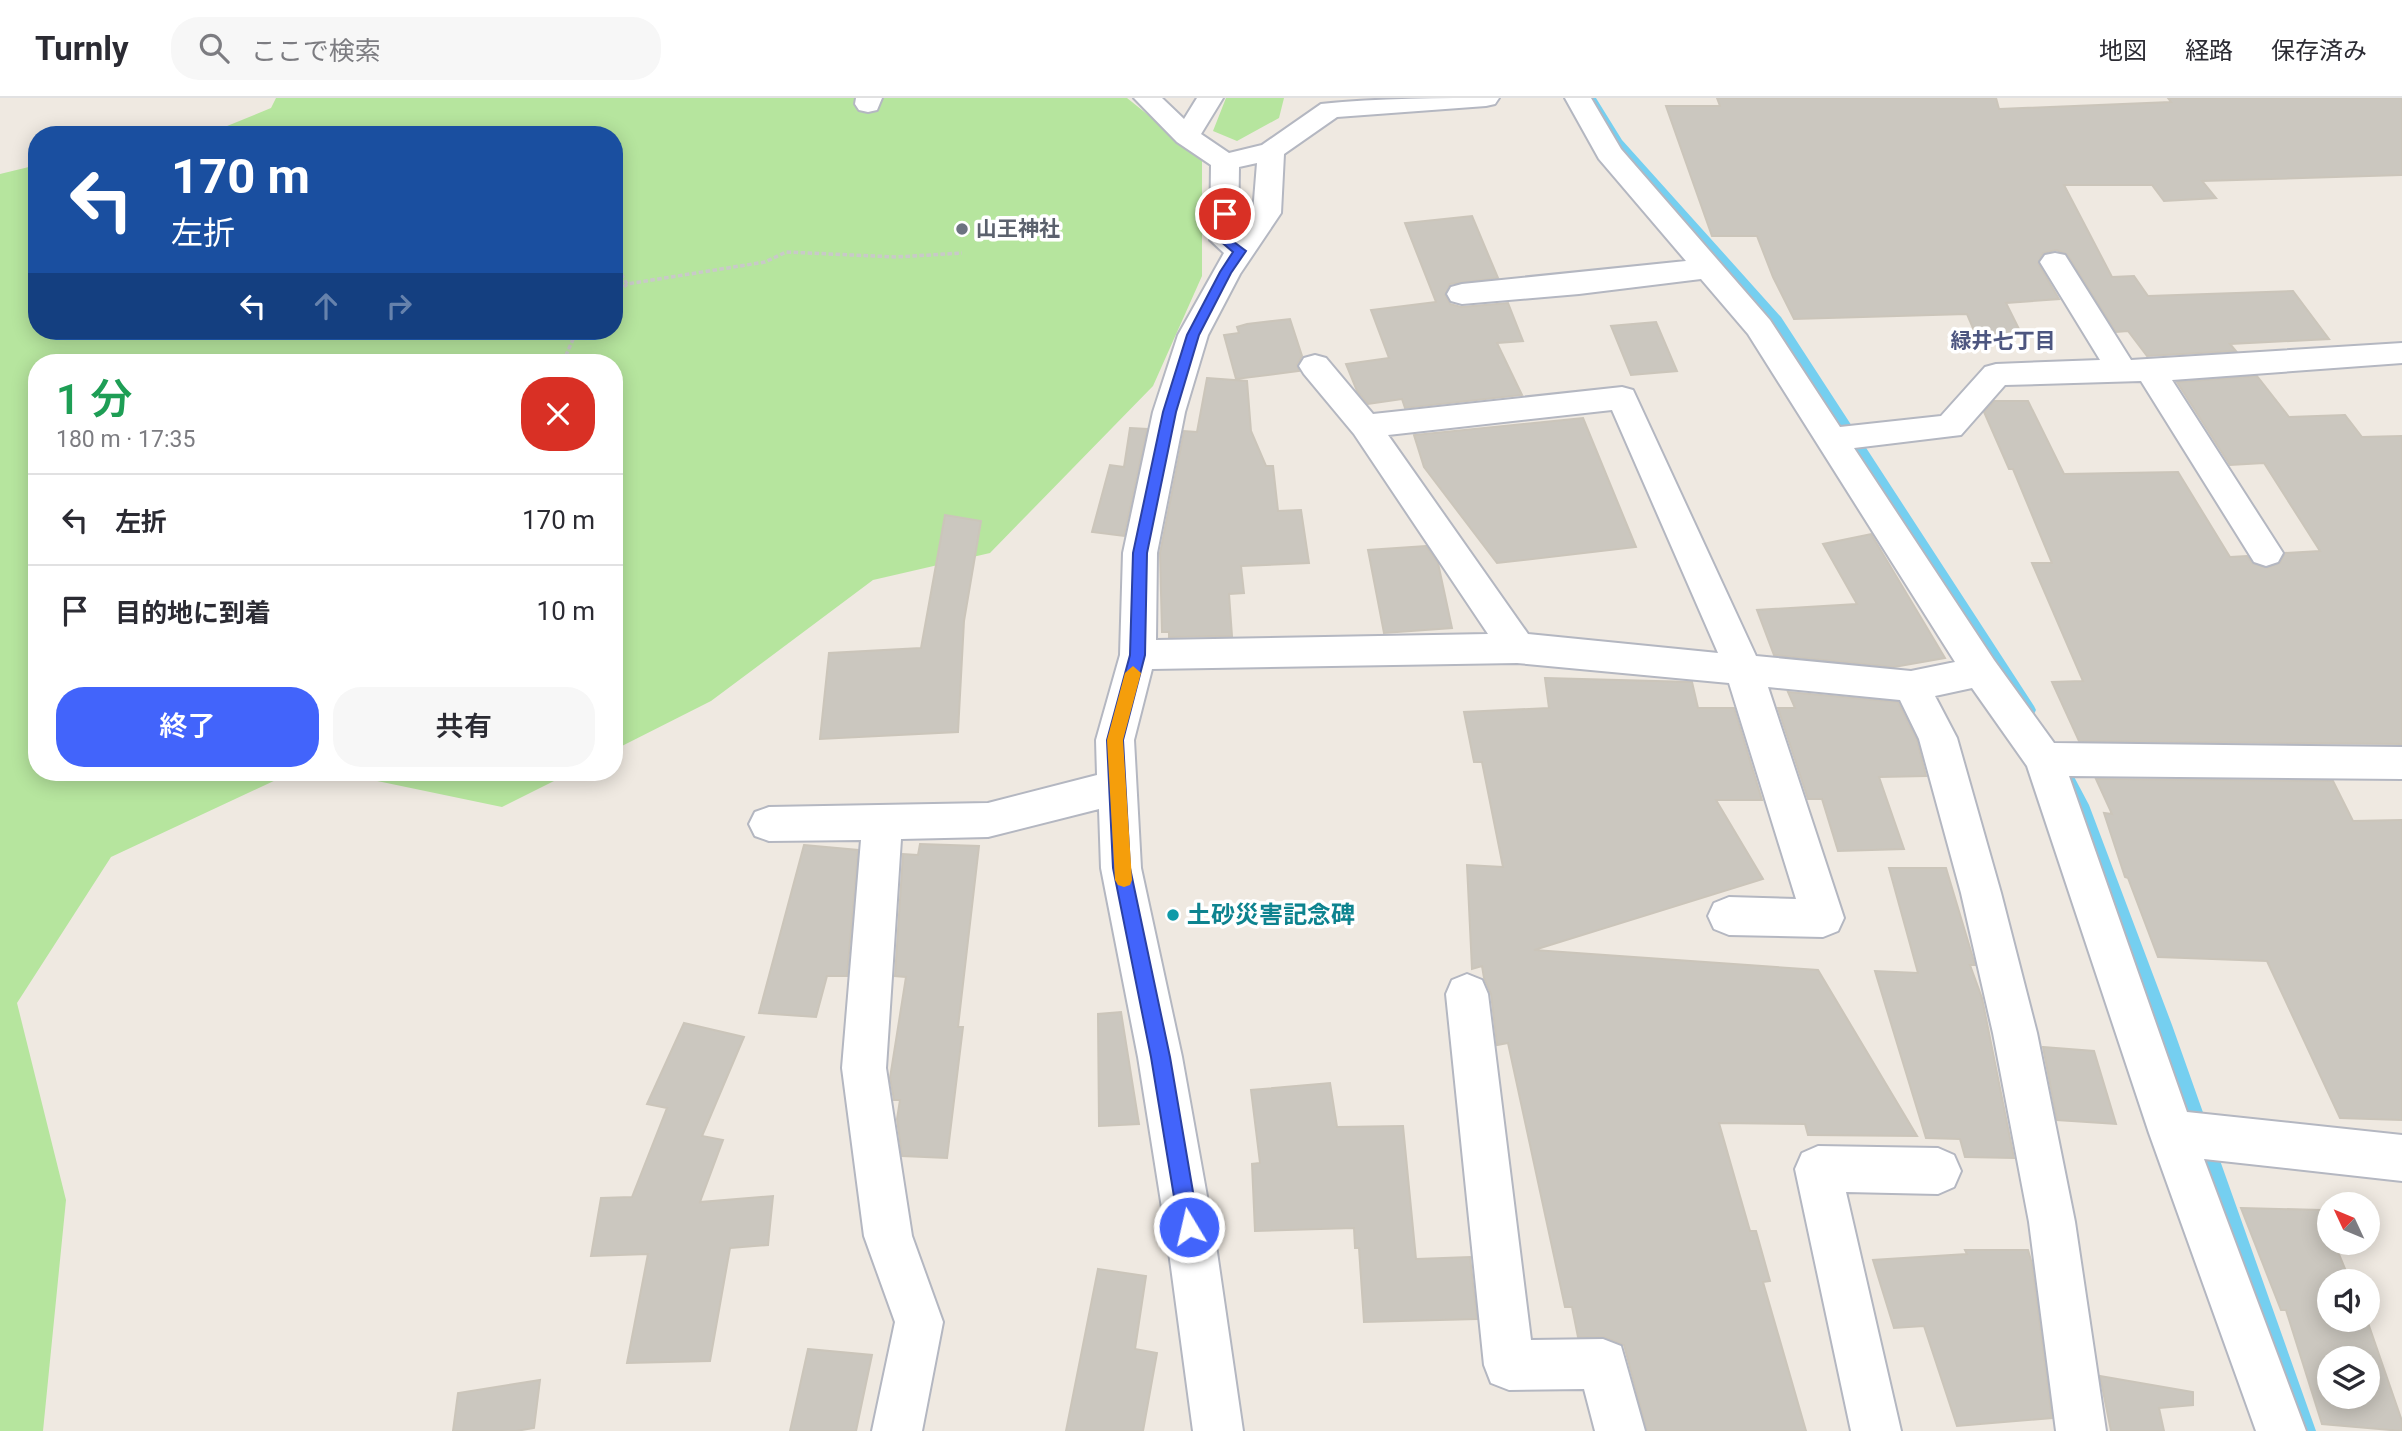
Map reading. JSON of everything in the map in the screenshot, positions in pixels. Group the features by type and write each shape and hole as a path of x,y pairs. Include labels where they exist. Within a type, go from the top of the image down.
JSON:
{"street":[{"path":"1147,98 1186,136 1225,162 1271,151 1330,110 1486,98"},
{"path":"1186,136 1210,98"},
{"path":"1578,98 1609,153 1759,327 1981,671 2044,759 2172,1133 2281,1431"},
{"path":"1218,1431 1193,1252 1163,1070 1121,868 1115,740 1138,655 1140,553 1169,412 1193,335 1226,272 1267,213 1271,151"},
{"path":"1225,162 1224,240 1240,251"},
{"path":"2055,262 2136,370 2266,553"},
{"path":"1462,294 1578,284 1710,268"},
{"path":"1832,439 1950,427 1996,375 2136,370 2402,353"},
{"path":"1315,366 1366,426 1517,648"},
{"path":"1366,426 1622,398 1744,671 1823,918 1729,916"},
{"path":"1138,655 1517,648 1911,686 1981,671"},
{"path":"1911,686 1938,738 1981,893 2015,1032 2052,1222 2081,1431"},
{"path":"2044,759 2402,763"},
{"path":"769,824 988,820 1118,787"},
{"path":"882,822 864,1068 888,1236 919,1322 897,1431"},
{"path":"1467,994 1508,1365 1603,1364 1620,1431"},
{"path":"2172,1133 2402,1158"},
{"path":"1876,1431 1818,1168 1938,1171"}],"path":[{"path":"623,289 628,284 765,262 786,252 896,257 962,253"},
{"path":"623,276 628,284"}],"green space":[{"path":"276,98 1127,98 1202,158 1202,276 1153,386 990,553 873,580 711,701 623,745 623,354 28,354 28,781 274,781 111,857 17,1003 66,1200 43,1431 0,1431 0,174 28,167 28,340 623,340 623,126 227,126 271,108"},
{"path":"1226,98 1284,98 1279,118 1237,141 1213,131"},
{"path":"377,781 554,781 502,807"}],"building":[{"path":"1717,98 1996,98 1999,109 2171,102 2168,98 2402,98 2402,175 2202,181 2216,198 2164,201 2152,185 2064,185 2112,277 2134,276 2148,296 2293,291 2329,339 2230,344 2236,351 2147,356 2128,331 2116,332 2067,254 2056,250 2043,253 2038,263 2059,299 2006,303 2021,333 1975,333 1967,314 1794,319 1757,236 1712,236 1666,106 1720,106"},
{"path":"1472,216 1498,278 1450,284 1445,295 1450,304 1461,307 1508,303 1523,341 1497,343 1522,395 1405,408 1402,399 1368,404 1357,391 1346,364 1389,358 1371,310 1436,302 1405,223"},
{"path":"1290,319 1302,356 1297,365 1299,371 1236,379 1224,335 1239,333 1237,327 1247,324"},
{"path":"1656,322 1677,371 1631,375 1611,326"},
{"path":"2257,376 2289,417 2345,415 2362,437 2402,436 2402,744 2079,741 2052,682 2083,681 2032,563 2052,563 2013,469 2009,469 1984,412 1994,401 2028,401 2064,474 2178,472 2230,557 2247,556 2253,564 2267,568 2280,563 2285,553 2320,551 2264,463 2230,465 2177,382"},
{"path":"1207,378 1247,381 1251,431 1266,466 1273,466 1278,511 1301,510 1309,563 1241,566 1244,593 1229,594 1232,636 1169,637 1169,632 1162,632 1160,553 1184,431 1197,432"},
{"path":"1583,418 1636,547 1497,563 1424,467 1414,435"},
{"path":"1130,428 1147,429 1124,536 1092,532 1110,465 1124,467"},
{"path":"945,515 981,521 964,621 958,732 820,739 829,653 921,648"},
{"path":"1871,534 1945,658 1894,667 1774,655 1757,610 1857,604 1823,544"},
{"path":"1426,546 1438,563 1452,628 1384,633 1368,550"},
{"path":"1545,678 1692,682 1698,708 1734,708 1762,800 1716,800 1763,879 1534,950 1818,970 1917,1136 1808,1135 1805,1124 1719,1123 1750,1231 1756,1231 1770,1281 1763,1282 1806,1431 1647,1431 1624,1345 1604,1337 1578,1337 1572,1307 1565,1307 1508,1043 1497,1045 1491,994 1482,966 1472,969 1467,865 1503,867 1482,762 1474,762 1464,712 1549,708"},
{"path":"1788,692 1898,702 1917,740 1926,776 1879,777 1904,849 1838,851 1822,799 1808,799 1778,708 1795,708"},
{"path":"2096,779 2333,781 2353,821 2402,820 2402,1120 2340,1118 2267,961 2158,957 2128,878 2125,877 2104,813 2112,814"},
{"path":"920,844 979,846 958,1027 963,1027 947,1158 902,1156 897,1119 900,1100 894,1100 890,1078 906,977 895,976 903,854 918,855"},
{"path":"804,845 858,850 847,976 827,976 816,1017 759,1013"},
{"path":"1889,868 1946,868 1975,965 1970,965 1982,998 2014,1158 1965,1157 1960,1139 1926,1138 1875,971 1918,973"},
{"path":"1121,1012 1139,1124 1099,1126 1098,1014"},
{"path":"684,1023 744,1037 702,1136 723,1140 700,1202 773,1196 768,1245 730,1248 710,1361 627,1363 648,1254 591,1256 601,1198 632,1197 667,1108 647,1104"},
{"path":"2043,1047 2094,1051 2116,1124 2057,1120"},
{"path":"1330,1083 1337,1127 1403,1126 1416,1259 1470,1257 1477,1319 1364,1322 1359,1248 1355,1248 1354,1228 1255,1231 1252,1164 1260,1163 1251,1090"},
{"path":"2241,1208 2317,1210 2317,1255 2339,1255 2345,1269 2317,1269 2317,1332 2371,1332 2376,1346 2317,1346 2317,1408 2286,1310 2281,1310"},
{"path":"1965,1250 2028,1250 2052,1418 1957,1426 1924,1326 1894,1328 1873,1260 1967,1254"},
{"path":"1098,1269 1146,1276 1135,1349 1157,1353 1143,1431 1066,1431"},
{"path":"808,1349 872,1355 856,1431 790,1431"},
{"path":"2380,1358 2402,1421 2402,1431 2322,1424 2317,1409 2380,1409"},
{"path":"2100,1376 2193,1392 2193,1405 2159,1408 2164,1431 2111,1431"},
{"path":"540,1380 534,1428 516,1431 453,1431 458,1393"}],"waterway":[{"path":"1591,98 1618,142 1777,320 2029,710"},
{"path":"2065,773 2082,805 2164,1025 2307,1431"}],"slow traffic":[{"path":"1124,880 1121,868 1115,740 1133,673"}],"place":[{"name":"山王神社","path":"962,229"},
{"name":"土砂災害記念碑","path":"1173,915"}],"district":[{"name":"緑井七丁目","path":"2003,341"}],"route":[{"path":"1189,1227 1160,1057 1121,868 1115,740 1138,655 1140,553 1169,412 1193,335 1240,251 1224,240 1225,214"}]}
